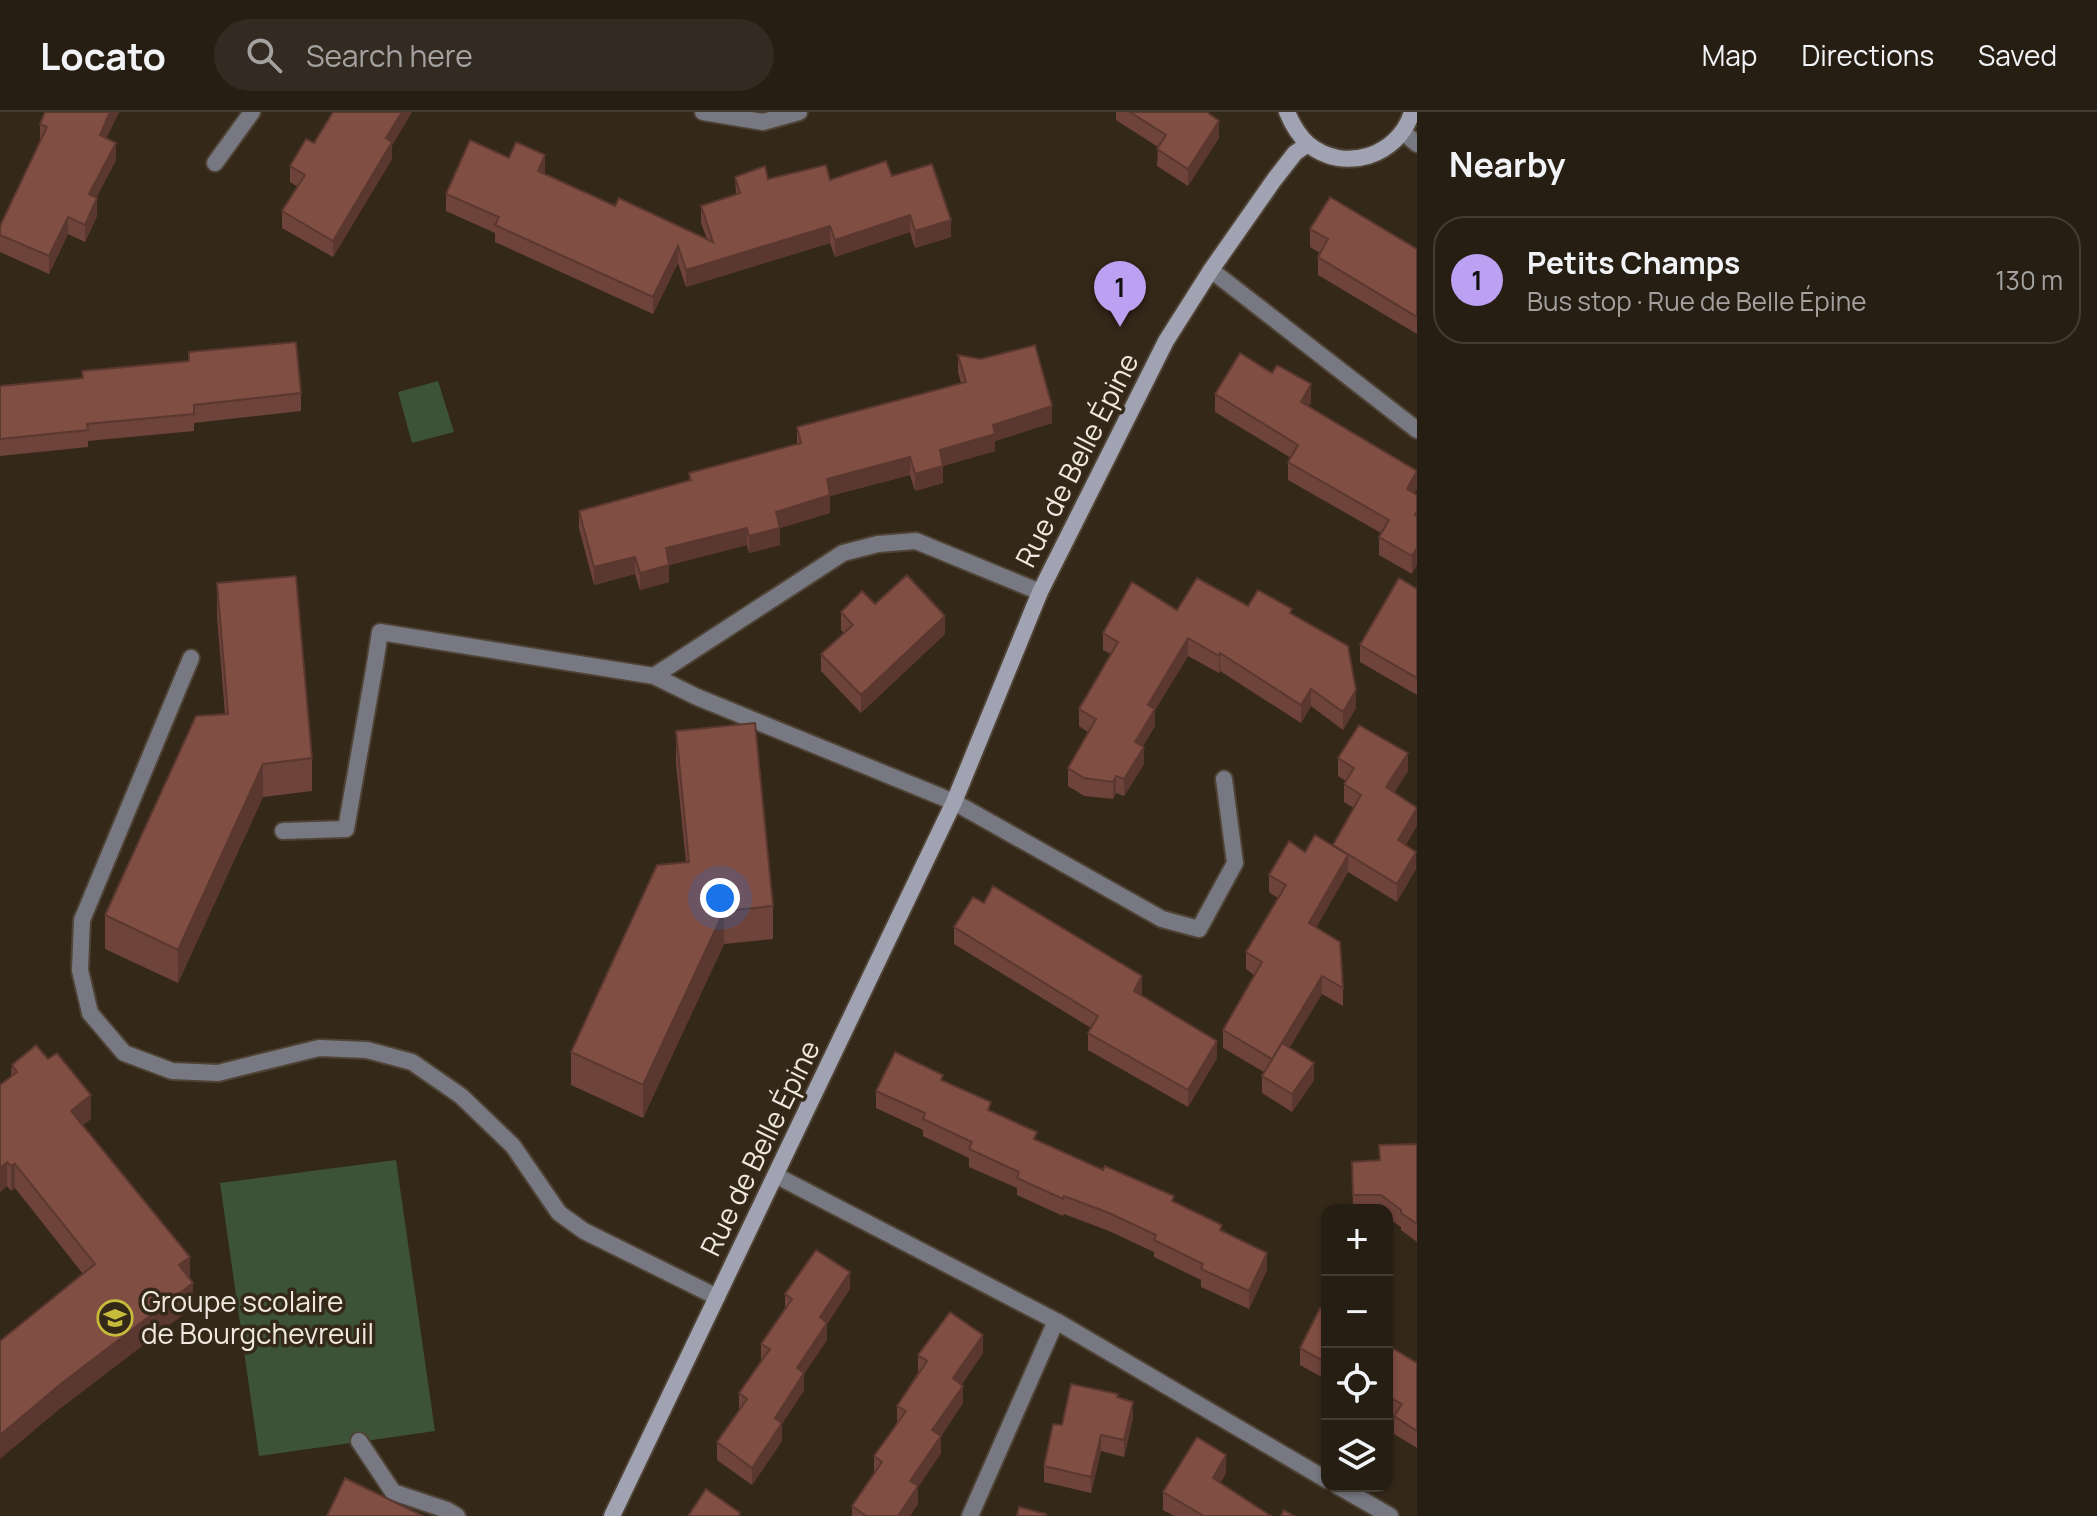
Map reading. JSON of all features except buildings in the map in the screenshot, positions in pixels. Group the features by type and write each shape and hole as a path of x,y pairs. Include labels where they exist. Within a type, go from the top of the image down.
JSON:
{"street":[{"path":"215,163 252,112"},
{"path":"703,112 763,122 799,112"},
{"path":"1287,112 1294,128 1308,144 1343,159 1364,158 1382,151 1403,132 1412,112"},
{"path":"1403,132 1417,144"},
{"name":"Rue de Belle Épine","path":"612,1516 954,802 1040,592 1166,341 1274,180 1295,153 1308,144"},
{"path":"1211,270 1417,430"},
{"name":"Rue de Belle Épine","path":"654,676 843,553 878,544 916,541 1040,592"},
{"path":"283,831 346,829 380,632 654,676 697,697 954,802 1162,919 1199,929 1235,863 1224,779"},
{"path":"191,658 82,920 80,970 90,1013 124,1053 172,1071 218,1073 319,1048 367,1050 412,1062 461,1096 513,1146 559,1213 584,1231 717,1297"},
{"path":"777,1176 1056,1321 1321,1476"},
{"path":"970,1516 1056,1321"},
{"path":"359,1441 393,1492 457,1516"},
{"path":"1348,1492 1390,1516"}],"green space":[{"path":"438,381 454,432 412,443 398,392"},
{"path":"396,1160 435,1431 259,1456 220,1183"}],"place":[{"name":"Petits Champs","path":"1120,327"},
{"name":"Groupe scolaire de Bourgchevreuil","path":"115,1318"}]}
